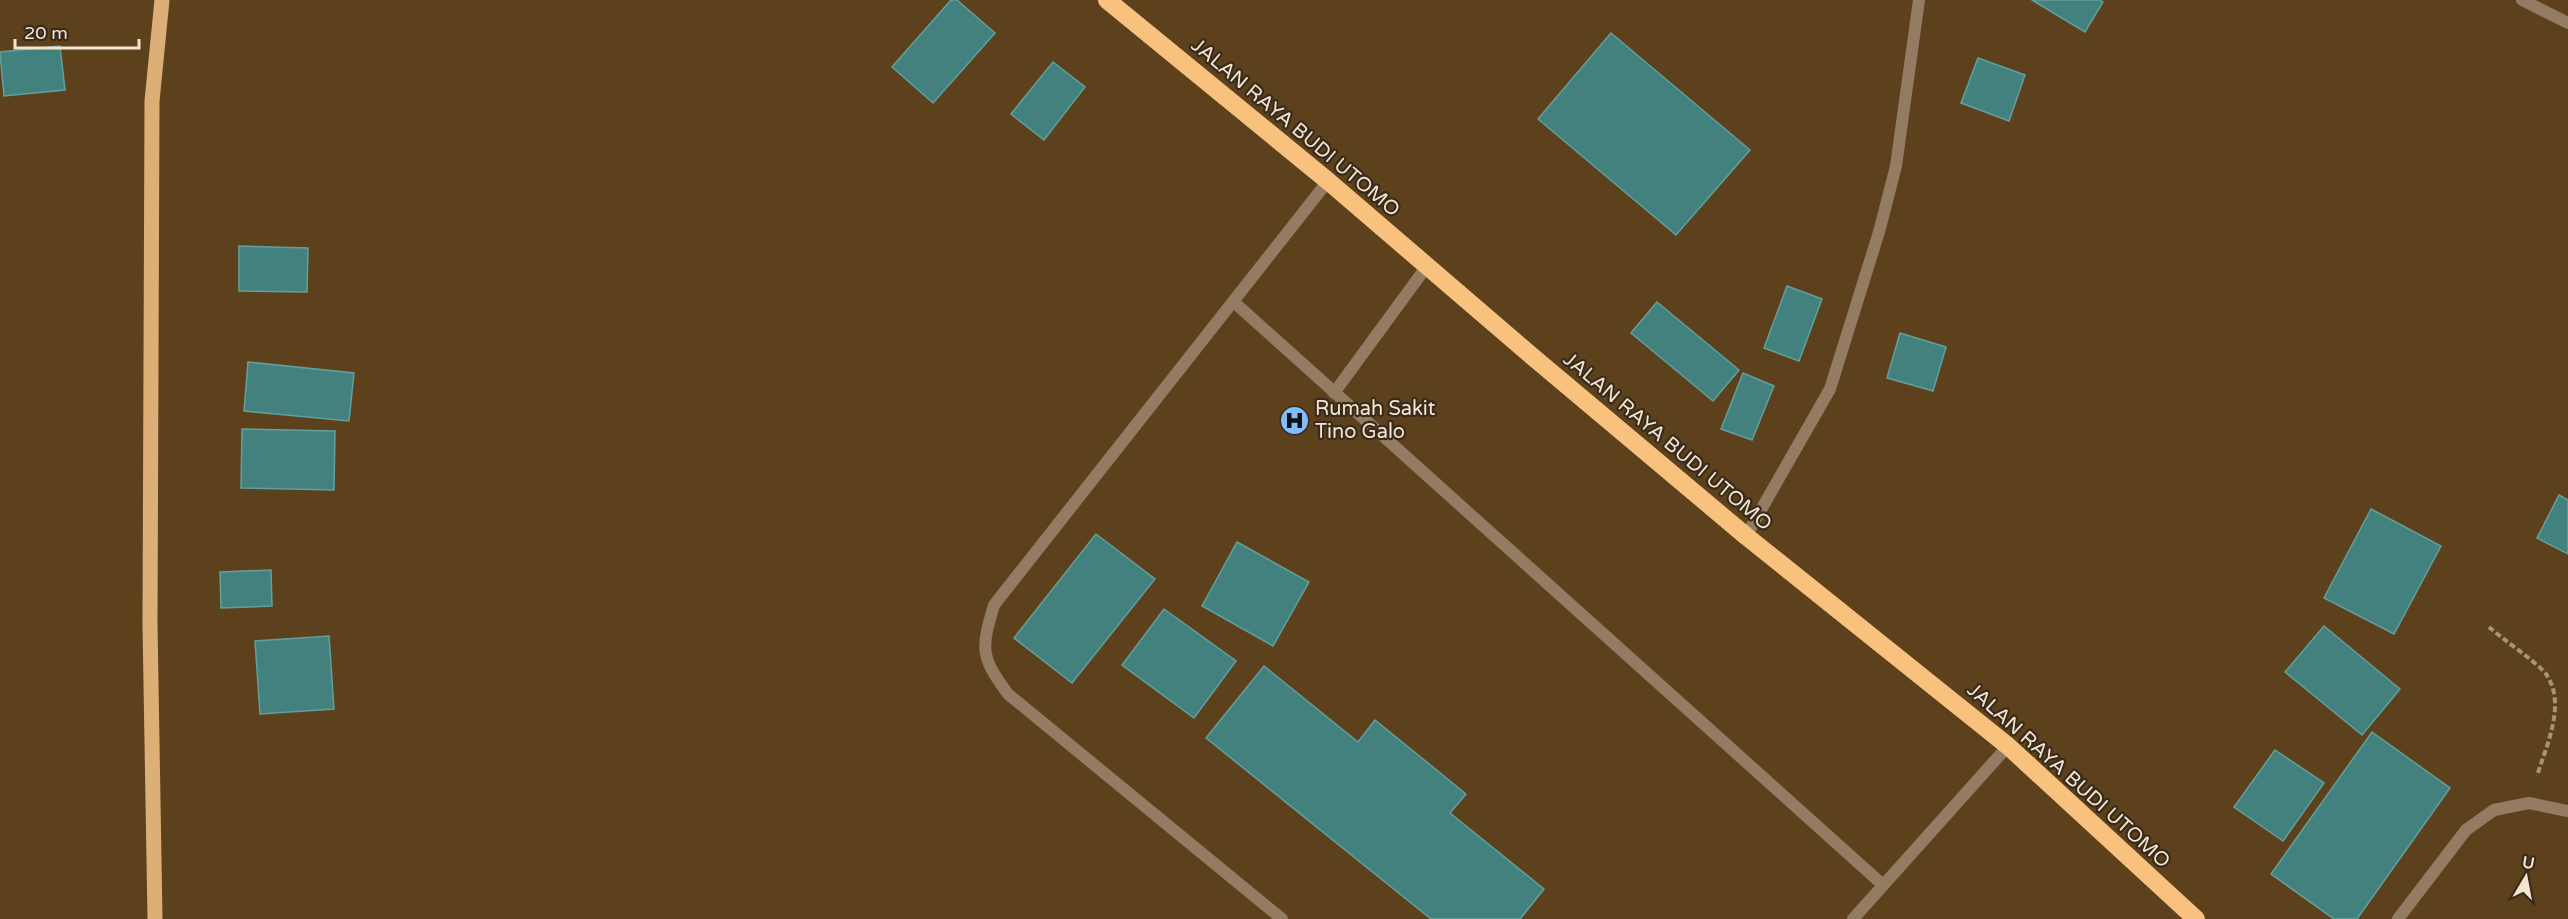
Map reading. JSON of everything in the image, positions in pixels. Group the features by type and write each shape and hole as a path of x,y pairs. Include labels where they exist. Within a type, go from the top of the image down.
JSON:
{"highway":[{"name":"JALAN RAYA BUDI UTOMO","path":"1107,0 1328,182 1746,536 2008,746 2196,919"}],"main road":[{"path":"155,919 150,624 152,100 162,0"}],"street":[{"path":"1746,536 1830,390 1879,232 1896,166 1919,0"},
{"path":"2522,0 2568,23"},
{"path":"1282,919 1008,694 989,668 984,638 994,605 1328,182"},
{"path":"1334,393 1428,266"},
{"path":"1234,303 1882,885"},
{"path":"1853,919 2008,746"},
{"path":"2398,919 2466,830 2494,810 2529,803 2568,811"}],"path":[{"path":"2489,627 2546,674 2552,690 2556,712 2529,803"}],"building":[{"path":"951,0 957,0 995,33 933,103 892,67"},
{"path":"2032,0 2100,0 2103,2 2085,32"},
{"path":"1611,33 1750,150 1676,235 1538,119"},
{"path":"60,46 65,90 4,96 0,52"},
{"path":"1978,58 2025,75 2009,121 1961,103"},
{"path":"1053,62 1085,87 1044,140 1011,114"},
{"path":"239,246 308,248 307,292 239,291"},
{"path":"1787,286 1822,299 1799,361 1764,348"},
{"path":"1657,302 1739,370 1713,401 1631,333"},
{"path":"1900,333 1946,347 1933,391 1887,378"},
{"path":"248,362 354,373 349,421 244,411"},
{"path":"1743,373 1774,386 1752,440 1721,429"},
{"path":"242,429 335,431 334,490 241,488"},
{"path":"2559,495 2568,500 2568,554 2537,538"},
{"path":"2371,509 2441,546 2394,634 2324,598"},
{"path":"1096,534 1155,579 1072,683 1014,638"},
{"path":"1237,542 1309,582 1273,646 1202,606"},
{"path":"271,570 272,606 221,608 220,572"},
{"path":"1164,609 1236,661 1194,718 1122,665"},
{"path":"2324,626 2400,689 2362,735 2285,672"},
{"path":"329,636 334,709 260,714 255,641"},
{"path":"1264,666 1358,742 1375,720 1466,794 1450,813 1544,889 1520,919 1431,919 1206,738"},
{"path":"2372,732 2450,788 2357,919 2334,919 2271,874"},
{"path":"2275,750 2324,783 2283,841 2234,807"}],"place":[{"name":"Rumah Sakit Tino Galo","path":"1294,420"}]}
